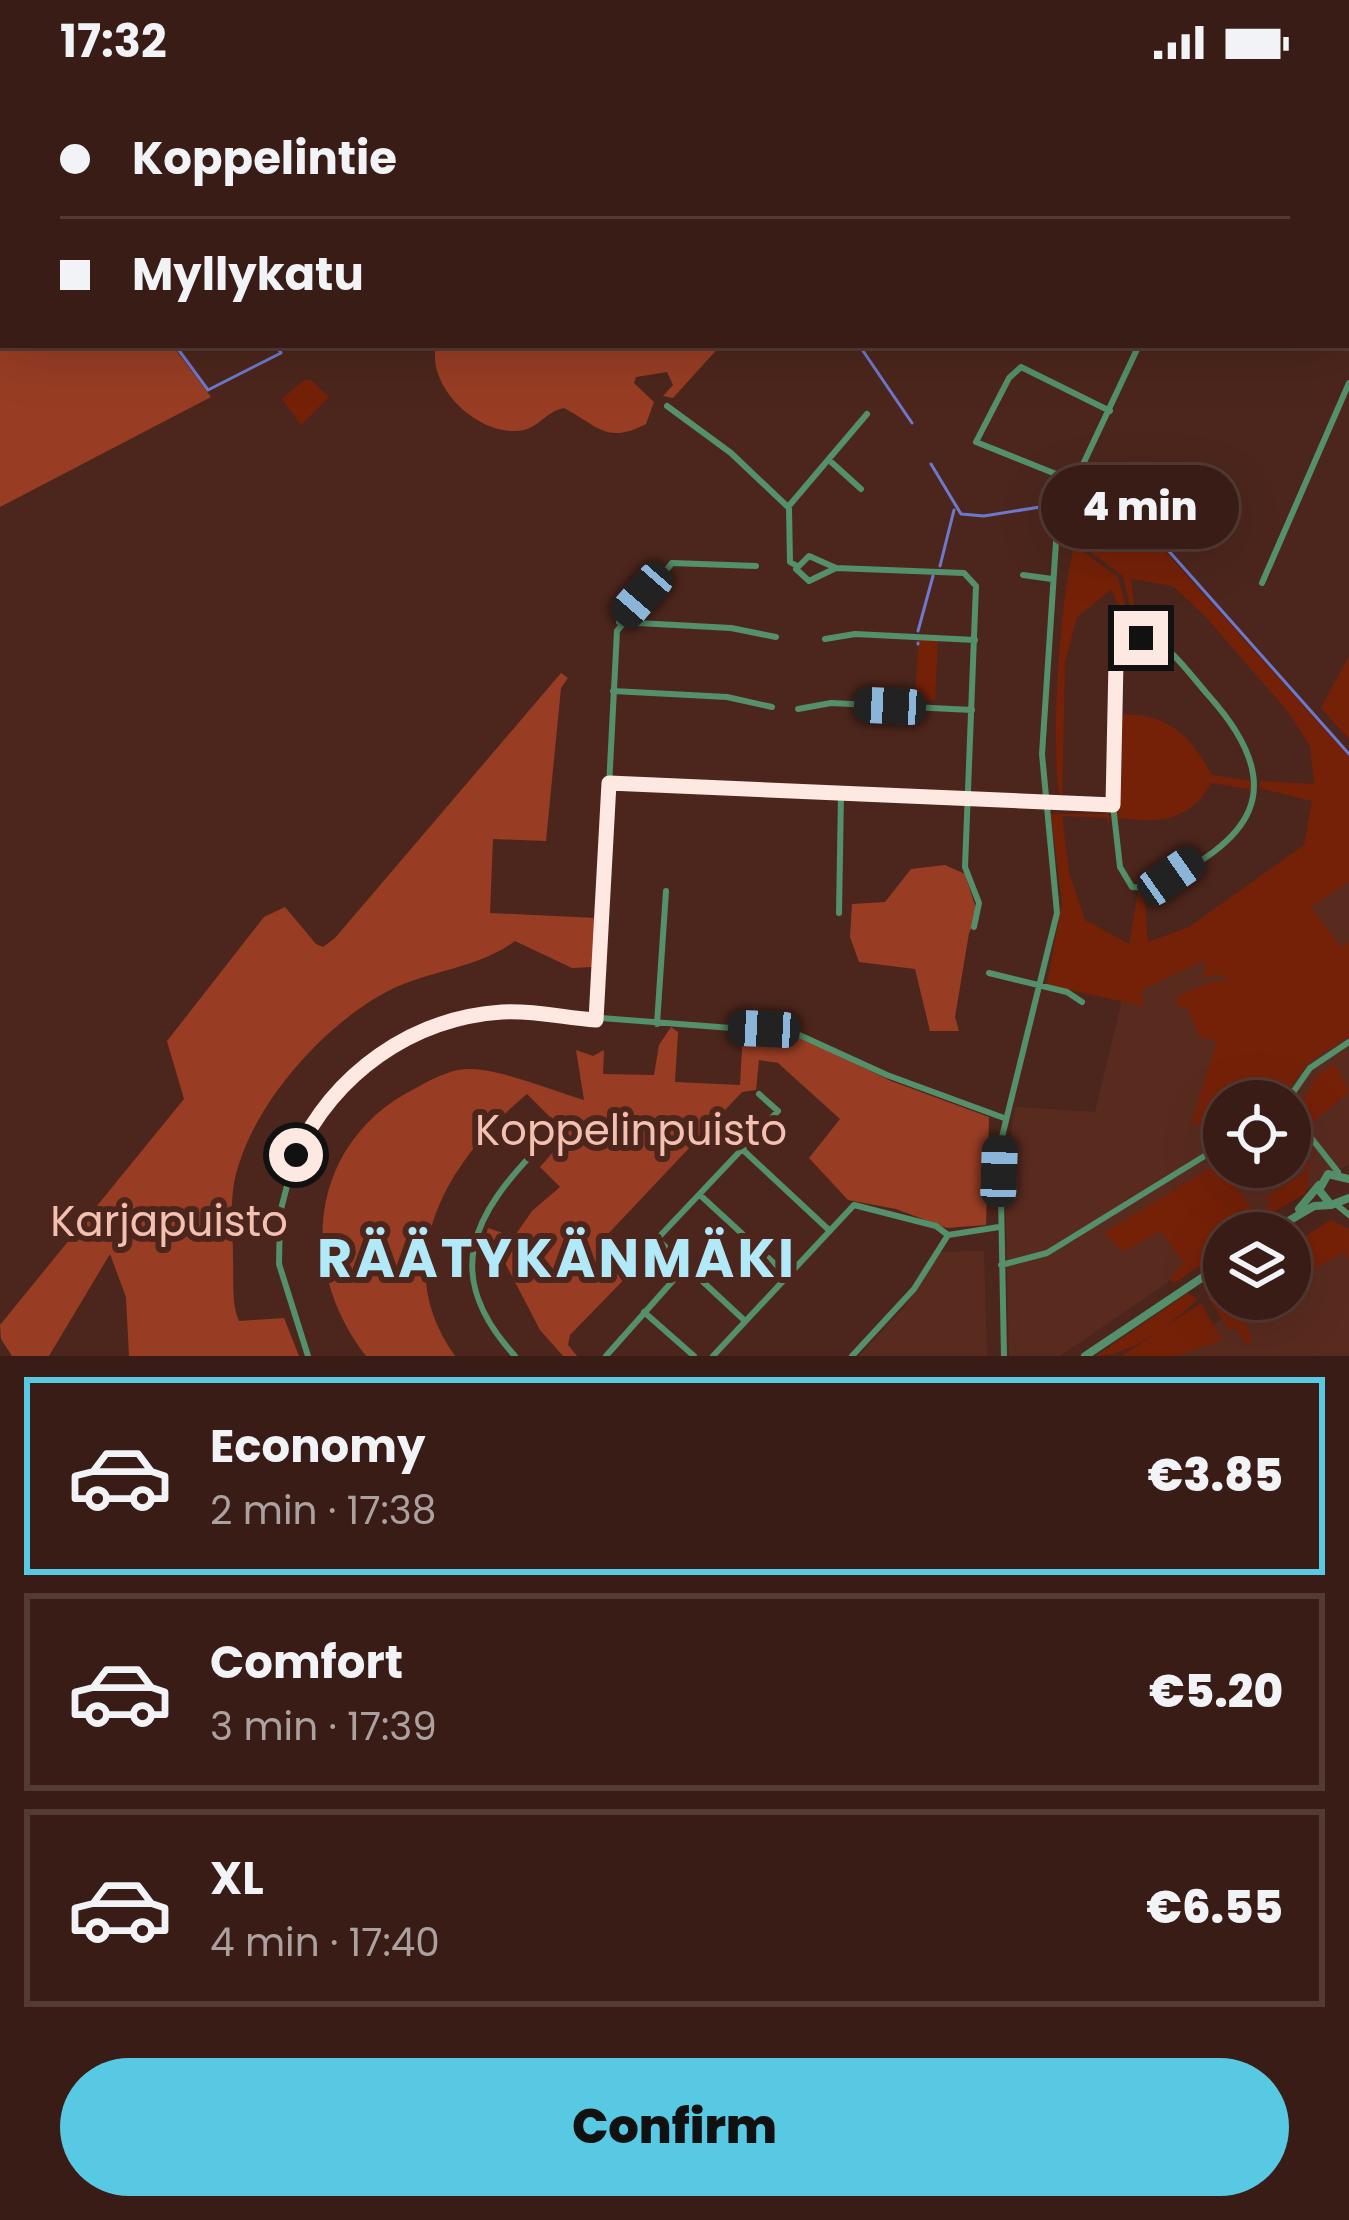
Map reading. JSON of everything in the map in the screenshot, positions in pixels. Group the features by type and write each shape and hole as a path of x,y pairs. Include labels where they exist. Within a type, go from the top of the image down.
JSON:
{"street":[{"path":"1004,1356 999,1227 1004,1118 1042,986 1057,897 1044,803 1052,579 1061,521 1138,348"},
{"path":"1076,482 976,442 1009,378 1021,367 1110,411"},
{"path":"1262,583 1349,383"},
{"path":"667,406 730,453 788,507"},
{"path":"836,568 809,581 798,575 790,562 788,507 867,414"},
{"path":"830,460 861,489"},
{"path":"796,566 808,556 836,568 969,574 977,590 965,867 979,903 974,927"},
{"path":"596,1020 619,622 672,563 756,566"},
{"path":"1023,575 1052,579"},
{"path":"619,622 731,628 776,637"},
{"path":"825,639 855,634 975,640"},
{"path":"1151,638 1243,737 1255,764 1256,792 1233,832 1144,889 1129,885 1121,874 1113,805 1116,662 1132,641 1151,638"},
{"path":"614,691 728,697 772,707"},
{"path":"798,709 831,703 972,710"},
{"path":"609,783 1113,805"},
{"path":"839,913 841,794"},
{"path":"657,1024 666,891"},
{"path":"989,973 1082,1002"},
{"path":"308,1356 281,1280 280,1213 296,1155 334,1094 380,1054 438,1024 505,1012 813,1037 890,1077 1004,1118"},
{"path":"1302,1080 1349,1042"},
{"path":"746,1322 657,1239 778,1111 759,1094"},
{"path":"1311,1142 1345,1174"},
{"path":"515,1356 483,1312 472,1256 492,1198 541,1145"},
{"path":"742,1149 830,1231"},
{"path":"1319,1154 1322,1198 1349,1215"},
{"path":"1001,1264 1047,1253 1203,1157"},
{"path":"1295,1212 1322,1181 1345,1174"},
{"path":"700,1195 788,1276"},
{"path":"1311,1212 1349,1198"},
{"path":"713,1356 854,1204 936,1226 948,1235 999,1227"},
{"path":"852,1356 914,1289 948,1235"},
{"path":"606,1355 686,1266"},
{"path":"1085,1356 1203,1277"},
{"path":"644,1312 694,1356"}],"shaded area":[{"path":"304,380 311,380 329,397 301,425 282,399"},
{"path":"1128,510 1349,757 1349,882 1311,907 1341,948 1349,943 1349,1036 1308,1063 1295,1080 1205,1080 1217,1042 1199,1036 1187,1007 1180,1008 1175,998 1209,982 1230,981 1217,974 1202,978 1206,964 1202,961 1142,990 1143,1006 1047,985 1062,902 1051,814 1109,814 1109,830 1107,818 1062,816 1069,873 1085,920 1129,944 1138,892 1144,892 1148,942 1189,927 1304,845 1312,801 1260,788 1260,781 1314,784 1310,746 1289,713 1173,586 1131,579 1137,633 1123,576 1077,542 1092,512"},
{"path":"1075,546 1118,577 1133,634 1111,590 1077,617 1065,662 1062,800 1056,755 1058,676"},
{"path":"919,639 938,640 935,701 915,699"},
{"path":"1349,656 1349,739 1321,708"},
{"path":"1117,714 1150,717 1174,728 1194,747 1212,775 1253,781 1252,797 1249,789 1211,783 1183,813 1160,819 1119,818 1116,824"},
{"path":"1349,882 1349,1164 1311,1188 1311,1080 1203,1080 1203,1188 1311,1188 1272,1212 1203,1212 1203,1258 1060,1356 1009,1356 1005,1175 1015,1107 1095,1112 1122,1000 1311,907"},
{"path":"1335,1064 1349,1092 1311,1124 1311,1086 1317,1075"},
{"path":"1203,1086 1203,1126 1191,1124"},
{"path":"1203,1172 1203,1188 1238,1188 1254,1212 1203,1212 1203,1264 1174,1283 1170,1279 1184,1262 1160,1231 1123,1252 1104,1233"},
{"path":"1280,1188 1306,1188 1305,1194 1273,1212 1258,1212 1270,1205 1266,1197"},
{"path":"1331,1220 1349,1229 1349,1261 1345,1252 1311,1271 1311,1233"},
{"path":"1349,1238 1349,1356 1165,1356 1220,1320 1311,1320 1311,1262"},
{"path":"984,1251 987,1356 859,1356 906,1305 941,1252"},
{"path":"1188,1293 1198,1299 1164,1328 1123,1350 1096,1356"},
{"path":"1201,1303 1203,1320 1211,1320 1222,1340 1175,1356 1122,1356"},
{"path":"1223,1320 1245,1320 1252,1341 1246,1344 1235,1327 1230,1331"}],"green space":[{"path":"0,348 174,348 211,397 0,507"},
{"path":"436,348 718,348 673,398 663,396 673,385 667,372 636,377 634,383 654,402 646,424 621,433 602,430 564,408 524,430 491,427 448,393 435,361"},
{"name":"Karjapuisto","path":"561,673 568,678 561,688 546,841 493,839 490,913 596,918 593,967 572,968 515,941 482,959 379,996 332,1030 288,1076 254,1128 234,1183 233,1290 239,1321 284,1318 299,1356 129,1356 126,1297 110,1254 49,1356 12,1356 1,1339 0,1325 184,1099 167,1041 264,917 285,907 316,944 323,947 335,938"},
{"path":"945,865 965,874 978,915 969,933 955,1017 959,1031 930,1031 915,969 859,962 850,937 852,904 885,902 911,869"},
{"name":"Koppelinpuisto","path":"671,1027 678,1032 675,1082 740,1085 743,1031 803,1038 891,1081 989,1117 986,1225 947,1228 896,1209 848,1200 809,1158 840,1119 778,1063 759,1060 756,1090 742,1092 607,1235 640,1263 570,1335 568,1345 577,1356 563,1356 540,1330 501,1255 482,1249 488,1228 514,1237 532,1211 560,1187 540,1167 568,1135 527,1094 473,1149 436,1213 427,1248 426,1284 435,1320 455,1356 366,1356 329,1284 323,1246 325,1208 335,1173 353,1140 380,1111 428,1082 461,1069 494,1072 584,1100 576,1050 593,1056 604,1050 603,1074 654,1075 659,1045"}],"waterway":[{"path":"177,348 208,390 281,353 278,348"},
{"path":"861,348 912,423"},
{"path":"931,464 961,514 984,516 1059,504"},
{"path":"1074,504 1088,505"},
{"path":"1096,506 1126,507 1143,522 1349,754"},
{"path":"940,566 954,510"},
{"path":"918,631 933,576"}],"district":[{"name":"RÄÄTYKÄNMÄKI","path":"557,1258"}],"route":[{"path":"296,1155 315,1119 342,1086 380,1054 421,1031 457,1019 505,1012 596,1020 609,783 1113,805 1116,662 1126,645 1141,638"}]}
